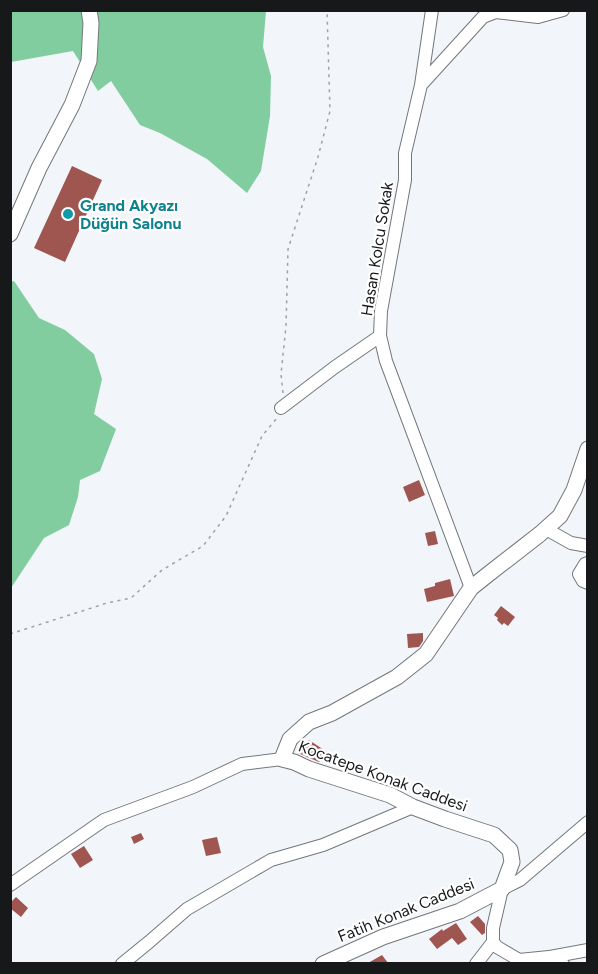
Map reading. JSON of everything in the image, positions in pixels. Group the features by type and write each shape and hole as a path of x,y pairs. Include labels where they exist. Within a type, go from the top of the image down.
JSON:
{"main road":[{"path":"10,234 39,168 72,105 89,61 91,23 89,10"},
{"path":"282,759 290,739 309,722 332,713 397,677 426,654 471,588 560,516 574,490 588,449"},
{"name":"Kocatepe Konak Caddesi","path":"282,759 390,795 413,807 494,835 510,850 512,861 502,889"},
{"name":"Fatih Konak Caddesi","path":"322,963 383,937 460,910 502,889"}],"street":[{"name":"Hasan Kolcu Sokak","path":"432,10 421,85 405,153 405,180 381,311 380,336 386,362 471,588"},
{"path":"421,85 483,17 496,12 538,17 563,10"},
{"path":"280,408 380,336"},
{"path":"546,529 571,543 588,546"},
{"path":"588,563 579,574 583,581 588,583"},
{"name":"Kocatepe Konak Caddesi","path":"10,885 104,820 193,787 242,764 282,759"},
{"path":"122,963 187,909 271,860 323,845 413,807"},
{"name":"Fatih Konak Caddesi","path":"502,889 520,880 588,822"},
{"path":"502,889 493,928 494,942 497,946 519,960 588,950"},
{"path":"476,963 494,942"},
{"path":"549,957 563,963"}],"path":[{"path":"10,634 107,603 131,598 162,570 203,546 226,516 262,436 279,416 283,397 281,374 286,326 288,249 318,157 330,111 327,10"}],"green space":[{"path":"11,11 266,11 263,47 271,76 270,116 261,171 247,193 207,159 160,133 140,125 111,81 98,91 73,51 11,62"},
{"path":"14,281 39,318 65,330 94,354 102,379 94,414 116,429 100,471 80,480 78,497 69,525 44,538 11,588 10,282"}],"building":[{"name":"Grand Akyazı Düğün Salonu","path":"72,166 102,180 65,262 34,248"},
{"path":"419,480 425,495 409,502 403,487"},
{"path":"435,531 438,544 428,546 425,533"},
{"path":"450,579 454,596 427,602 424,589"},
{"path":"501,606 515,617 508,626 504,623 502,625 494,615"},
{"path":"423,633 423,641 419,647 408,648 407,634"},
{"path":"309,740 327,752 319,762 298,753"},
{"path":"141,833 144,839 134,844 131,837"},
{"path":"217,837 221,853 206,856 202,840"},
{"path":"84,846 93,860 80,868 71,854"},
{"path":"16,897 28,908 21,917 10,908 10,903"},
{"path":"478,916 485,924 485,933 482,935 470,922"},
{"path":"456,923 467,939 458,945 452,938 437,949 429,939 442,929 443,931"},
{"path":"382,955 388,963 368,963"}],"place":[{"name":"Grand Akyazı Düğün Salonu","path":"68,214"}]}
